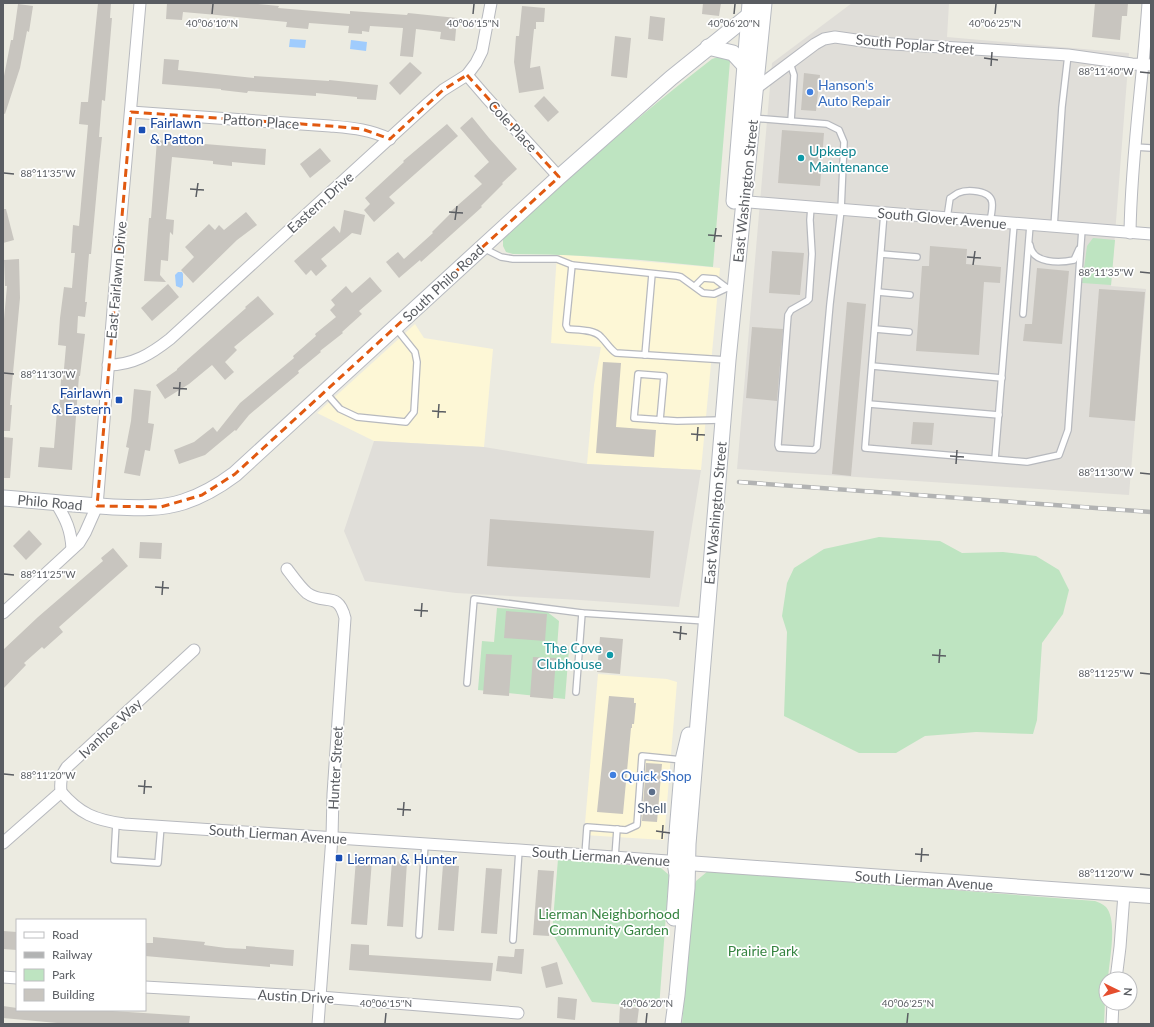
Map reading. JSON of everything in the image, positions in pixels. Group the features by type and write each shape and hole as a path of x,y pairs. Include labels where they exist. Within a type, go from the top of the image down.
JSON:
{"main road":[{"name":"South Philo Road","path":"97,506 138,508 161,507 202,495 220,485 235,474 559,177 671,78 759,6"},
{"name":"East Washington Street","path":"738,201 747,178 752,118 745,66 759,6"},
{"name":"East Washington Street","path":"665,1024 677,875 681,862 738,201 759,6"},
{"path":"708,48 732,53 745,66"},
{"name":"Philo Road","path":"3,498 97,506"},
{"name":"East Washington Street","path":"673,1024 687,888 681,862"}],"street":[{"name":"East Fairlawn Drive","path":"3,613 79,543 97,506 140,3"},
{"name":"Eastern Drive","path":"108,365 127,364 140,359 170,339 443,90 467,74 476,63 482,51 491,3"},
{"path":"1130,233 1130,206 1135,147 1147,65 1148,3"},
{"name":"South Poplar Street","path":"749,89 790,63 814,44 824,39 835,37 877,43 1068,55 1147,65"},
{"name":"Cole Place","path":"467,74 559,177"},
{"name":"Patton Place","path":"131,112 362,129 376,132 390,139"},
{"name":"South Glover Avenue","path":"738,201 1054,227 1082,235 1130,233 1151,234"},
{"path":"56,503 70,530 72,550"},
{"name":"Hunter Street","path":"287,569 306,592 317,598 334,600 338,602 343,609 345,618 333,794 332,837 318,1024"},
{"name":"Ivanhoe Way","path":"62,792 60,782 63,772 67,767 194,650"},
{"path":"3,843 62,792"},
{"name":"South Lierman Avenue","path":"62,792 68,800 82,812 92,817 116,823 519,850 1151,896"},
{"path":"1117,971 1124,894"},
{"path":"3,977 16,978"},
{"name":"Austin Drive","path":"146,987 320,997 518,1013"},
{"path":"1112,1024 1113,1011"}],"lane":[{"path":"1054,227 1062,107 1068,55"},
{"path":"790,63 794,75 791,121"},
{"path":"752,118 827,124 838,130 844,142 841,210 830,304 817,447 814,450 779,448 778,445 788,315 791,310 809,299 812,254 810,220 811,207"},
{"path":"1135,147 1151,148"},
{"path":"947,218 950,198 959,192 983,192 990,196 992,202 990,222"},
{"path":"884,213 865,448 1027,462 1059,455 1068,430 1082,235"},
{"path":"995,459 1014,224"},
{"path":"1023,314 1030,225"},
{"path":"1029,236 1030,250 1035,256 1040,259 1064,262 1074,260 1079,250 1082,235"},
{"path":"484,245 490,252 501,257 513,259 557,259 572,266 681,277 703,293 714,294 731,288"},
{"path":"881,254 917,257"},
{"path":"572,266 566,324 568,329 592,332 600,335 611,350 616,353 724,360"},
{"path":"645,355 652,274"},
{"path":"695,286 703,278 715,279 731,288"},
{"path":"878,292 910,295"},
{"path":"324,392 340,409 357,417 406,422 414,412 417,362 415,352 395,327"},
{"path":"875,329 909,332"},
{"path":"872,366 1002,378"},
{"path":"660,420 664,376 638,374 634,418 660,420 677,421 719,419"},
{"path":"869,404 999,415"},
{"path":"467,683 474,600 582,613 702,621"},
{"path":"576,692 582,613"},
{"path":"585,855 587,827 626,830 637,825 642,756 689,761"},
{"path":"116,823 114,860 158,863 160,826"},
{"path":"615,857 617,829"},
{"path":"419,935 425,844"},
{"path":"513,940 519,850"}],"highlighted area":[{"path":"467,75 559,177 235,474 202,495 161,507 97,506 131,112 362,129 390,139 443,90"}],"shaded area":[{"path":"852,3 949,3 947,37 1129,53 1111,286 1146,289 1129,495 737,469 772,63"},
{"path":"557,254 720,268 701,470 587,464 594,385 601,347 551,343"},
{"path":"415,324 424,338 493,349 484,447 374,441 317,413"},
{"path":"374,441 484,447 587,464 701,470 679,607 456,593 365,581 344,531"},
{"path":"598,674 667,679 677,682 664,840 584,835"}],"green space":[{"path":"725,57 730,61 713,267 613,258 513,254 506,252 503,246 503,239 529,215 632,124 685,80 712,59"},
{"path":"1093,238 1115,240 1111,285 1082,283 1087,246"},
{"path":"879,537 940,541 962,553 1003,552 1036,556 1059,570 1069,590 1063,614 1042,643 1037,720 1033,734 976,732 925,736 896,753 859,753 784,716 787,632 782,616 787,583 794,568 824,549"},
{"path":"497,608 546,611 559,621 557,648 569,649 565,699 478,690 482,641 494,642"},
{"name":"Lierman Neighborhood Community Garden","path":"558,859 661,868 669,875 659,1008 592,1002 552,933"},
{"name":"Prairie Park","path":"708,871 1098,902 1106,907 1110,913 1112,922 1109,971 1098,971 1098,1011 1105,1011 1104,1024 682,1024 694,887 696,881"}],"water":[{"path":"290,39 306,40 305,48 289,47"},
{"path":"351,40 367,42 366,51 350,49"},
{"path":"178,272 182,272 183,274 183,285 181,288 176,286 175,275"}],"building":[{"path":"98,3 111,3 110,18 112,18 105,101 102,100 99,137 102,137 91,254 89,254 85,302 87,302 85,317 78,316 77,333 85,334 79,376 72,470 38,467 40,447 54,448 57,411 59,412 61,379 63,380 66,346 58,345 60,318 64,287 72,288 75,253 71,253 73,225 79,226 88,125 79,124 81,102 88,102"},
{"path":"167,3 258,4 279,6 278,8 350,14 350,11 407,15 408,13 457,18 455,41 440,39 441,32 416,29 413,57 400,56 403,28 370,26 369,32 362,31 362,34 348,33 349,26 309,23 308,29 286,27 287,22 183,12 182,20 166,19"},
{"path":"703,3 721,3 719,16 702,14"},
{"path":"1095,3 1128,3 1127,16 1122,16 1120,40 1092,37"},
{"path":"18,4 33,6 29,32 27,31 20,68 5,114 3,113 3,76 11,40 13,40"},
{"path":"522,6 545,8 544,22 536,22 536,29 534,29 530,68 540,66 544,89 519,93 514,62 516,36 519,36"},
{"path":"650,16 665,18 663,41 648,39"},
{"path":"615,36 631,38 627,78 611,76"},
{"path":"164,59 179,60 178,70 254,78 254,76 329,80 378,85 376,100 357,99 357,97 316,93 316,96 248,91 247,93 221,89 162,84"},
{"path":"410,62 422,73 400,95 389,83"},
{"name":"Hanson's Auto Repair","path":"804,73 820,75 816,111 801,110"},
{"path":"544,96 559,112 548,122 534,106"},
{"path":"472,117 517,169 502,183 503,184 481,206 482,207 421,262 420,260 399,278 386,262 398,252 404,259 433,233 432,232 451,213 450,212 482,184 474,176 489,162 460,128"},
{"path":"447,124 458,136 389,197 395,203 374,222 364,210 370,204 365,198 404,162 403,161"},
{"name":"Upkeep Maintenance","path":"782,130 824,133 820,186 778,183"},
{"path":"157,140 266,149 265,165 232,162 232,166 213,164 213,161 172,157 166,219 174,220 173,235 170,232 168,261 161,260 160,275 166,282 144,281"},
{"path":"320,148 331,161 310,178 300,164"},
{"path":"3,209 6,209 14,240 3,243"},
{"path":"344,210 365,215 361,235 352,233 321,259 327,266 316,276 311,270 306,275 294,261 334,226 340,233"},
{"path":"246,212 257,225 237,240 193,283 181,270 194,257 185,247 209,224 215,230 219,225 224,230"},
{"path":"930,246 967,249 966,264 1001,267 1000,283 984,282 979,355 916,351 922,266 929,266"},
{"path":"772,251 804,253 800,295 769,293"},
{"path":"19,259 20,298 10,405 12,405 10,431 3,431 3,330 7,286 5,286 4,260"},
{"path":"1037,268 1069,271 1062,344 1023,341 1025,324 1032,324"},
{"path":"370,277 382,291 359,311 362,314 342,332 343,333 320,351 321,352 298,371 299,373 249,415 236,431 235,430 205,455 179,464 174,450 194,442 213,427 217,432 240,403 294,358 293,356 316,336 315,334 336,317 330,310 335,305 331,300 346,286 352,293"},
{"path":"168,284 179,297 152,321 141,308"},
{"path":"1099,289 1145,292 1135,421 1089,417"},
{"path":"258,296 274,314 234,347 237,350 225,362 234,372 225,380 212,365 189,384 165,399 156,385 177,370"},
{"path":"847,302 866,304 851,476 832,474"},
{"path":"752,327 783,329 777,401 746,398"},
{"path":"603,362 621,363 616,427 656,430 654,457 596,453"},
{"path":"134,389 151,391 148,423 154,424 150,451 145,450 140,476 124,473 129,448 126,447 131,421"},
{"path":"913,422 934,423 932,445 911,444"},
{"path":"3,437 13,438 10,478 3,478"},
{"path":"490,519 654,531 650,578 487,566"},
{"path":"29,530 42,544 26,560 13,546"},
{"path":"140,542 162,543 161,559 139,558"},
{"path":"113,548 128,566 59,627 63,632 44,649 42,647 24,663 26,665 3,689 3,650 38,617 103,561 101,558"},
{"path":"506,611 547,614 545,641 504,638"},
{"name":"The Cove Clubhouse","path":"600,637 623,639 620,674 597,672"},
{"path":"486,654 512,655 509,696 483,694"},
{"path":"533,657 556,658 553,699 530,697"},
{"name":"Quick Shop","path":"609,696 634,698 634,703 636,703 634,724 632,724 631,728 623,814 597,812"},
{"name":"Shell","path":"646,763 662,764 657,822 642,821"},
{"path":"356,859 372,860 367,925 351,924"},
{"path":"392,861 407,862 403,927 387,926"},
{"path":"443,865 459,866 454,931 438,930"},
{"path":"486,868 502,869 497,934 481,933"},
{"path":"538,870 554,871 549,936 533,935"},
{"path":"3,931 16,932 16,950 3,949"},
{"path":"153,937 205,942 204,945 226,948 246,949 246,946 294,950 293,966 270,964 270,967 146,956 146,943 153,943"},
{"path":"351,944 369,945 369,955 493,963 491,981 349,970"},
{"path":"515,949 524,949 522,974 496,971 498,956 514,957"},
{"path":"557,962 563,984 546,988 541,967"},
{"path":"558,997 577,999 575,1020 557,1018"},
{"path":"3,1006 16,1008 16,1011 112,1011 190,1016 189,1024 68,1024 3,1018"},
{"path":"620,1007 639,1008 637,1024 619,1024"}],"railway":[{"path":"739,482 1151,512"}],"place":[{"name":"Hanson's Auto Repair","path":"810,92"},
{"name":"Fairlawn & Patton","path":"142,130"},
{"name":"Upkeep Maintenance","path":"801,158"},
{"name":"Fairlawn & Eastern","path":"119,400"},
{"name":"The Cove Clubhouse","path":"610,655"},
{"name":"Quick Shop","path":"613,775"},
{"name":"Shell","path":"652,792"},
{"name":"Lierman & Hunter","path":"339,858"}]}
